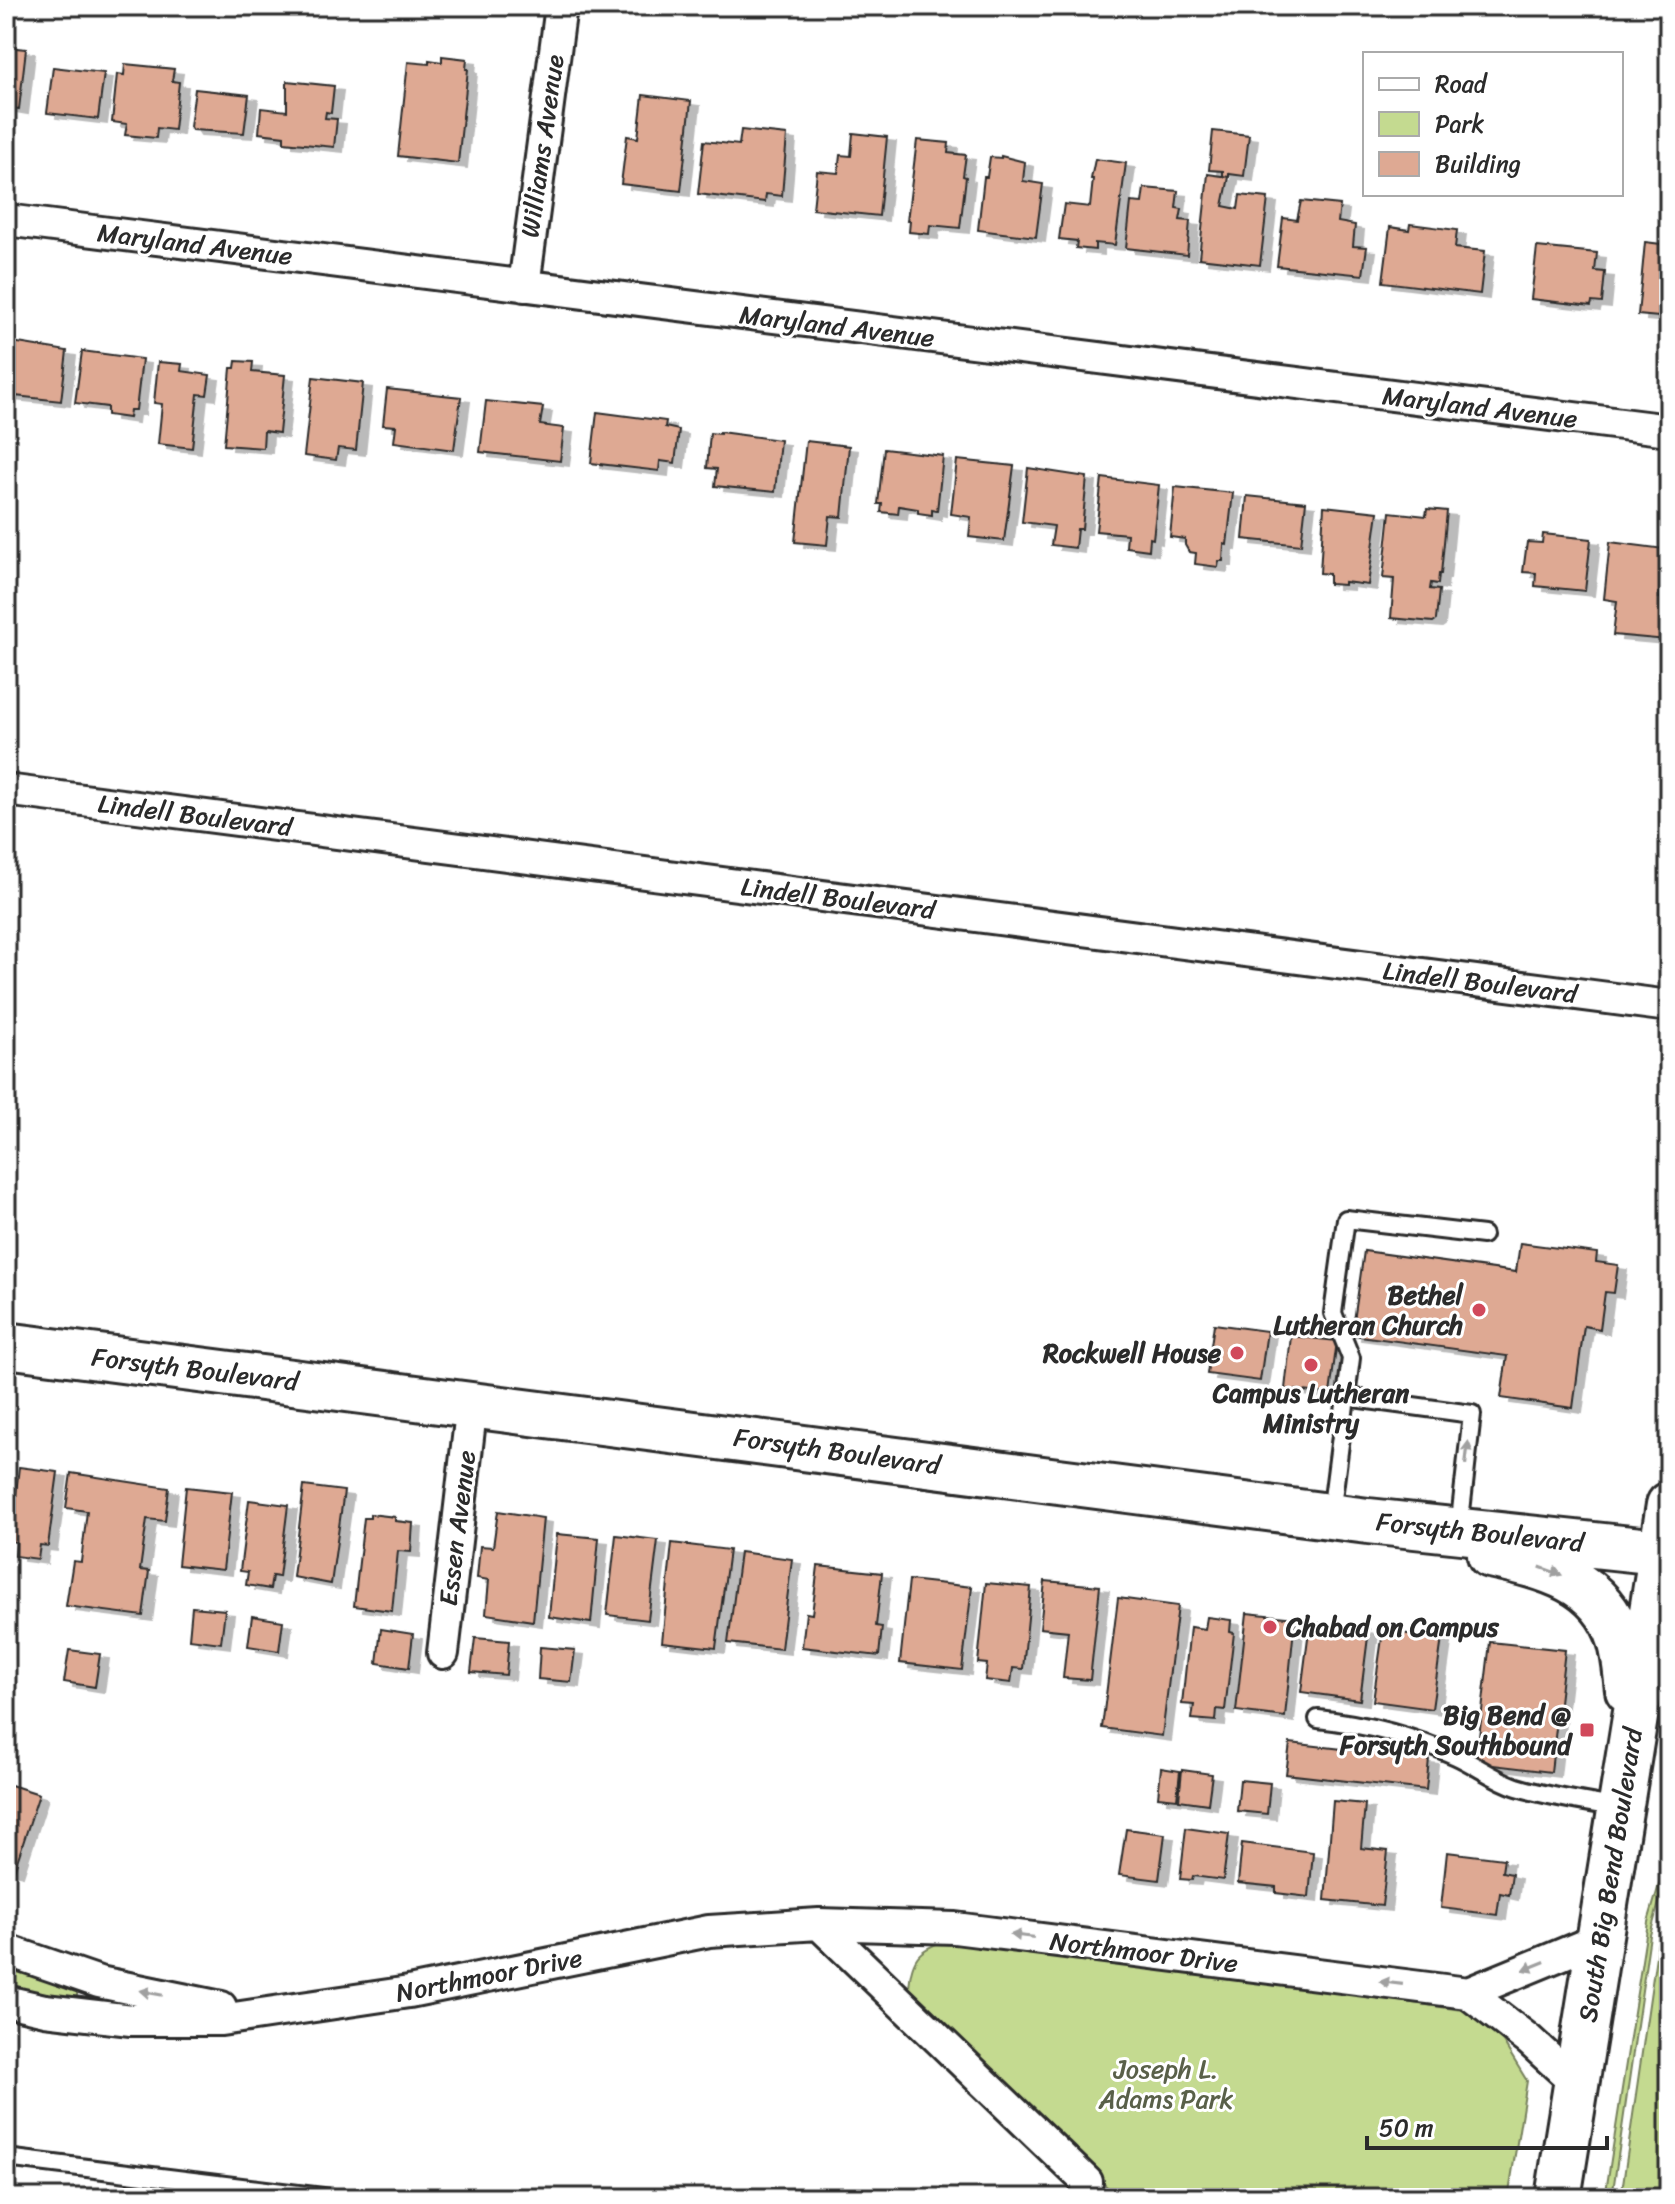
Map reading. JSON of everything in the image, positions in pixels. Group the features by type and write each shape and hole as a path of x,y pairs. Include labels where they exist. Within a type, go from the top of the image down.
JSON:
{"main road":[{"name":"Forsyth Boulevard","path":"6,1345 1349,1519 1665,1553"},
{"name":"South Big Bend Boulevard","path":"1558,2198 1665,1553 1669,1505"},
{"path":"1349,1519 1532,1564 1570,1578 1598,1601 1620,1639 1634,1730"},
{"path":"1634,1730 1669,1680"}],"street":[{"name":"Williams Avenue","path":"524,286 561,6"},
{"name":"Maryland Avenue","path":"6,220 1669,430"},
{"name":"Lindell Boulevard","path":"6,790 1669,1006"},
{"name":"Essen Avenue","path":"443,1653 472,1403"},
{"name":"Northmoor Drive","path":"6,2001 45,2010 131,2020 221,2020 409,1992 709,1931 819,1924 955,1928 1468,1993 1599,1939"},
{"path":"819,1924 1087,2182"},
{"name":"Northmoor Drive","path":"6,1950 99,1982 254,2014"},
{"path":"1468,1993 1529,2040 1576,2083"}],"lane":[{"path":"1349,1519 1346,1397 1351,1358 1333,1313 1346,1219 1483,1235"},
{"path":"1346,1397 1472,1414 1458,1530"},
{"path":"1318,1719 1358,1724 1408,1739 1454,1755 1514,1786 1622,1808"},
{"path":"6,2158 331,2198"}],"green space":[{"path":"1669,1851 1669,1867 1650,1935 1612,2198 1605,2198 1648,1922"},
{"path":"1669,1897 1669,2198 1621,2198 1659,1935"},
{"name":"Joseph L. Adams Park","path":"953,1938 1469,2011 1503,2042 1527,2081 1508,2198 1118,2198 909,1989 912,1967 920,1954"},
{"path":"6,1961 77,1989 77,2001 6,1991"}],"building":[{"path":"6,47 26,49 19,109 6,107"},
{"path":"442,56 467,59 458,163 398,156 408,62 442,62"},
{"path":"125,64 174,69 172,81 179,82 174,130 157,128 156,138 125,135 127,124 112,122 117,74 124,75"},
{"path":"53,67 104,73 98,119 47,113"},
{"path":"287,81 334,86 331,113 326,112 325,118 337,119 334,147 284,142 284,136 259,133 261,108 287,111"},
{"path":"195,89 249,95 244,133 192,130"},
{"path":"643,95 691,101 681,191 621,184 627,136 638,138"},
{"path":"741,130 787,135 782,196 766,194 765,202 698,194 704,141 739,145"},
{"path":"1213,131 1249,135 1244,176 1223,176 1223,171 1209,170"},
{"path":"853,133 887,137 879,216 813,209 817,171 838,173 840,155 851,156"},
{"path":"917,140 949,143 948,153 966,155 960,228 930,225 929,234 909,232 910,221 907,221"},
{"path":"1001,156 1025,162 1023,181 1043,184 1036,237 978,230 984,177 987,177 990,157"},
{"path":"1095,159 1126,163 1115,245 1095,243 1095,250 1076,248 1077,241 1059,239 1064,204 1090,207"},
{"path":"1208,174 1229,177 1223,206 1238,209 1240,195 1268,198 1260,265 1199,258"},
{"path":"1144,188 1178,191 1176,208 1182,209 1180,220 1190,221 1187,255 1126,248 1131,202 1142,203"},
{"path":"1301,201 1340,205 1338,222 1355,225 1353,246 1367,247 1363,275 1277,266 1283,218 1297,220"},
{"path":"1410,224 1457,230 1455,248 1485,251 1480,294 1383,282 1390,227 1409,230"},
{"path":"1645,242 1669,245 1669,318 1638,315"},
{"path":"1537,247 1597,253 1595,271 1605,272 1602,303 1592,302 1591,306 1531,299"},
{"path":"12,342 67,351 61,401 6,395"},
{"path":"82,351 142,359 136,410 130,410 129,418 107,415 107,407 75,403"},
{"path":"236,361 253,362 252,372 285,375 279,433 264,431 263,448 224,445 231,368 235,368"},
{"path":"158,362 182,364 181,371 210,375 207,395 198,394 192,448 158,444 162,404 154,403"},
{"path":"313,377 363,383 356,450 338,448 336,460 304,456"},
{"path":"387,389 461,397 454,450 394,442 396,426 383,425"},
{"path":"486,401 543,407 540,425 564,428 560,461 480,452"},
{"path":"597,412 666,421 665,427 679,430 675,463 660,461 659,471 591,463"},
{"path":"710,433 780,440 775,492 715,486 717,469 707,468"},
{"path":"806,441 849,446 842,517 830,516 827,545 795,542"},
{"path":"884,449 943,456 937,511 932,510 932,515 899,506 898,514 881,512 882,504 878,504"},
{"path":"957,460 1014,466 1004,541 969,537 971,517 951,514"},
{"path":"1028,468 1087,477 1082,529 1077,529 1075,548 1051,545 1054,526 1022,522"},
{"path":"1102,478 1159,485 1149,550 1126,547 1127,534 1096,531"},
{"path":"1175,487 1233,493 1227,545 1224,544 1223,561 1219,561 1218,567 1195,564 1196,553 1189,552 1185,539 1170,537"},
{"path":"1247,496 1306,502 1301,545 1243,539"},
{"path":"1324,506 1378,512 1368,585 1329,584 1329,574 1320,573"},
{"path":"1427,509 1447,511 1441,574 1438,584 1431,583 1430,589 1439,590 1436,620 1391,618 1394,579 1383,578 1390,512 1426,516"},
{"path":"1543,534 1591,539 1585,591 1535,586 1536,573 1523,572 1527,542 1542,543"},
{"path":"1610,542 1665,549 1659,598 1669,600 1667,640 1613,635 1617,601 1604,599"},
{"name":"Bethel Lutheran Church","path":"1520,1243 1597,1253 1596,1262 1618,1265 1614,1293 1605,1292 1600,1329 1584,1326 1573,1408 1501,1398 1507,1356 1352,1335 1364,1251 1516,1272"},
{"name":"Rockwell House","path":"1214,1324 1267,1331 1260,1381 1207,1374"},
{"name":"Campus Lutheran Ministry","path":"1291,1336 1337,1341 1330,1394 1285,1389"},
{"path":"19,1467 58,1472 48,1546 40,1545 38,1559 15,1556 16,1542 10,1541 11,1498 16,1493"},
{"path":"71,1473 169,1488 165,1521 147,1519 140,1570 149,1571 143,1616 66,1606 73,1561 81,1562 87,1511 66,1508"},
{"path":"304,1486 344,1491 331,1584 293,1577"},
{"path":"186,1487 232,1492 223,1570 178,1565"},
{"path":"249,1500 288,1505 279,1577 272,1576 270,1589 246,1585 248,1572 240,1571"},
{"path":"498,1511 543,1518 533,1621 486,1614 489,1580 477,1578 480,1546 493,1547"},
{"path":"370,1514 413,1523 411,1552 398,1551 392,1611 354,1606 364,1518 370,1518"},
{"path":"557,1534 599,1538 591,1623 549,1617"},
{"path":"616,1535 658,1540 648,1620 607,1615"},
{"path":"672,1543 729,1550 716,1648 662,1642"},
{"path":"740,1552 792,1559 781,1649 728,1643"},
{"path":"818,1566 882,1573 876,1626 882,1627 879,1656 802,1647 806,1613 812,1614"},
{"path":"909,1580 972,1587 962,1670 900,1663"},
{"path":"1045,1581 1100,1586 1090,1680 1063,1678 1068,1631 1040,1628"},
{"path":"986,1583 1031,1587 1023,1669 1013,1668 1011,1683 985,1680 987,1664 978,1663"},
{"path":"1118,1598 1178,1606 1162,1736 1102,1728"},
{"path":"192,1607 225,1610 221,1643 189,1639"},
{"path":"1247,1613 1295,1618 1285,1717 1236,1711"},
{"path":"252,1616 283,1621 279,1651 248,1646"},
{"path":"1207,1617 1231,1620 1230,1632 1234,1633 1225,1710 1217,1709 1216,1721 1192,1719 1194,1705 1182,1704 1190,1627 1205,1629"},
{"path":"1310,1622 1369,1629 1360,1700 1301,1692"},
{"path":"381,1629 413,1634 409,1668 377,1663"},
{"path":"1383,1631 1442,1638 1432,1709 1373,1701"},
{"path":"475,1638 509,1641 506,1675 471,1672"},
{"path":"1490,1642 1565,1650 1551,1772 1476,1763"},
{"path":"540,1647 575,1650 571,1682 538,1679"},
{"path":"69,1650 100,1654 95,1687 64,1682"},
{"path":"1290,1743 1429,1759 1426,1790 1286,1774"},
{"path":"1161,1768 1180,1771 1177,1799 1158,1797"},
{"path":"1182,1770 1212,1774 1208,1804 1179,1800"},
{"path":"1240,1780 1270,1783 1267,1814 1237,1811"},
{"path":"11,1785 39,1794 14,1871 6,1869 6,1799"},
{"path":"1333,1801 1365,1804 1361,1848 1388,1851 1382,1906 1325,1900"},
{"path":"1186,1828 1229,1834 1223,1880 1193,1876 1192,1880 1180,1879"},
{"path":"1126,1829 1165,1834 1159,1880 1119,1875"},
{"path":"1242,1843 1313,1852 1309,1897 1276,1893 1276,1887 1238,1883"},
{"path":"1447,1852 1504,1859 1502,1872 1512,1874 1509,1895 1500,1893 1497,1915 1441,1908"}],"place":[{"name":"Bethel Lutheran Church","path":"1479,1310"},
{"name":"Rockwell House","path":"1237,1353"},
{"name":"Campus Lutheran Ministry","path":"1311,1365"},
{"name":"Chabad on Campus","path":"1270,1627"},
{"name":"Big Bend @ Forsyth Southbound","path":"1587,1730"}]}
